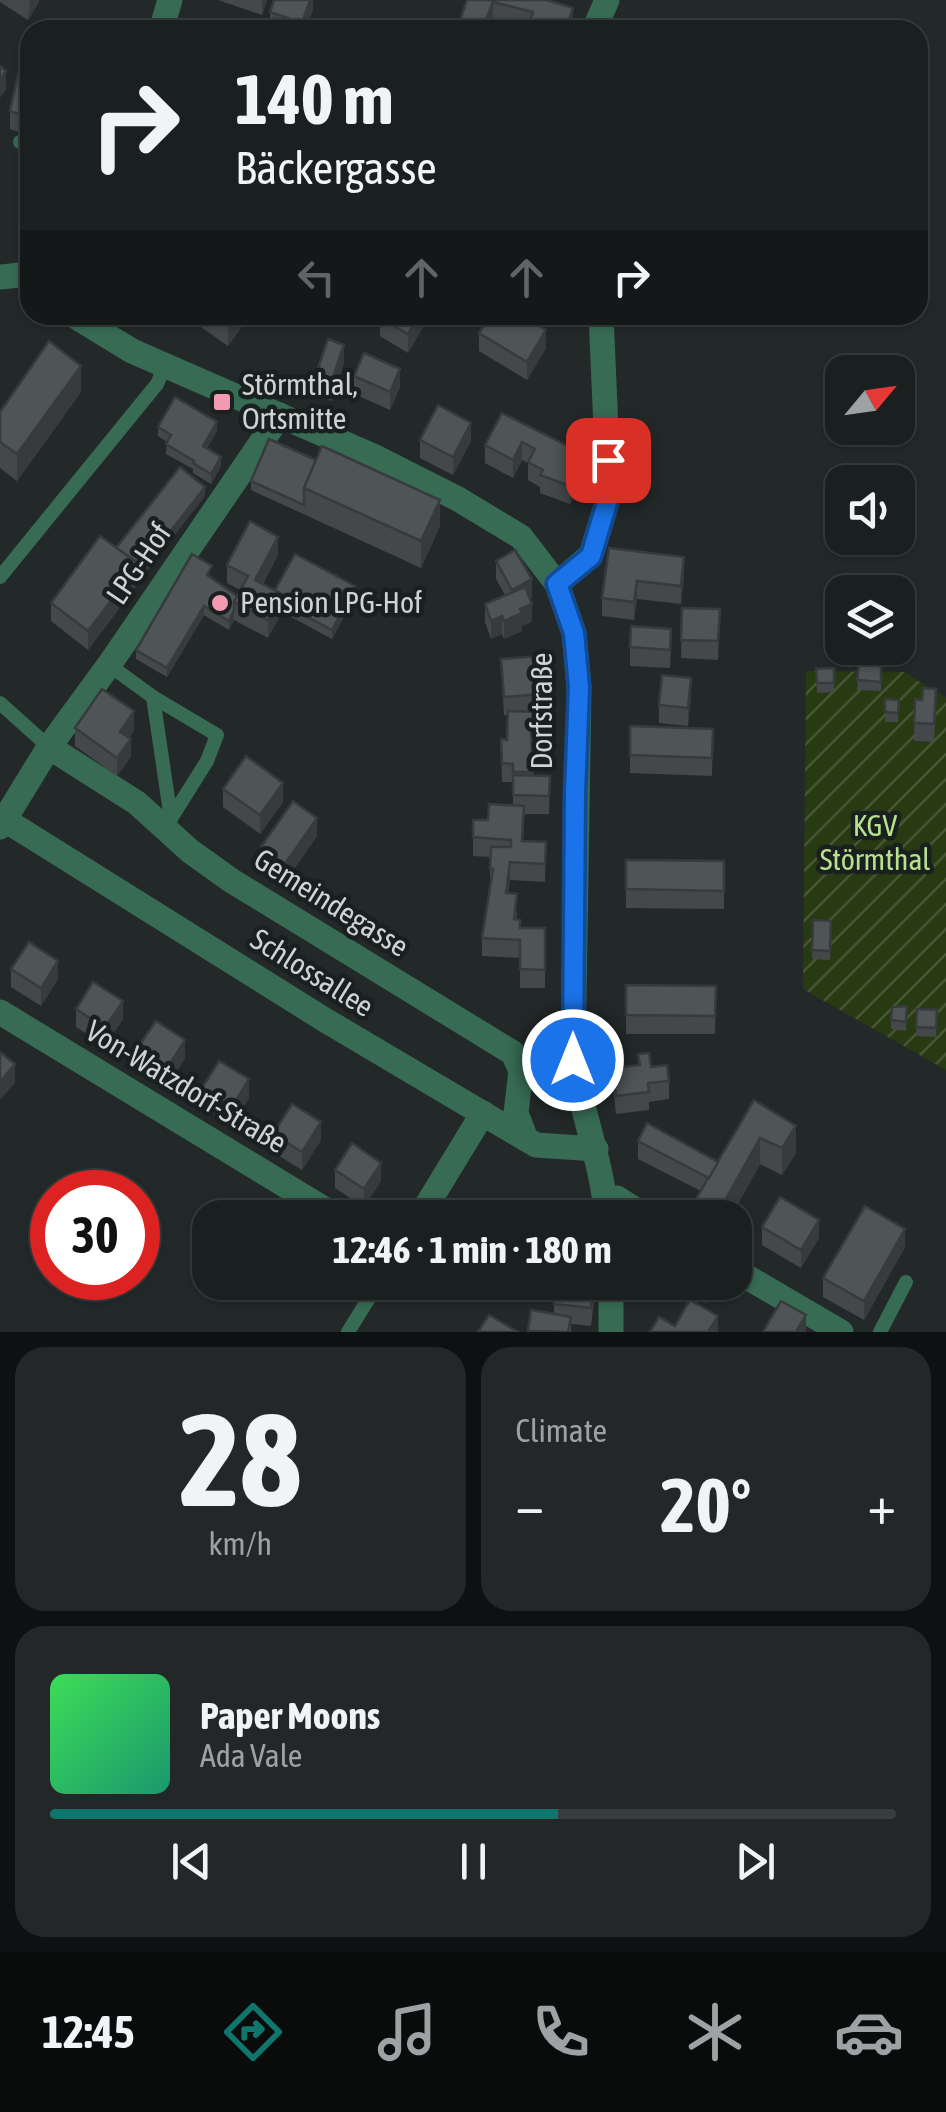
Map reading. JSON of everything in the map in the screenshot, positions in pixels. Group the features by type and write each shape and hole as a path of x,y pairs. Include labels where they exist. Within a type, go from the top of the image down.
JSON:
{"street":[{"name":"Dorfstraße","path":"88,325 165,366 390,464 458,499 521,537 557,584 574,633 579,687 573,1060 606,1200"},
{"path":"557,584 591,556 609,496 600,325"},
{"name":"LPG-Hof","path":"2,824 48,747 109,665 280,415"},
{"name":"Gemeindegasse","path":"48,747 168,824 190,851 232,881 513,1053 521,1071 516,1112 526,1139"},
{"name":"Schlossallee","path":"2,824 536,1145 596,1149"},
{"name":"Von-Watzdorf-Straße","path":"0,1012 309,1200"},
{"path":"430,1200 483,1114"},
{"path":"752,1282 787,1308 841,1332"},
{"path":"611,1300 611,1332"}],"lane":[{"path":"0,576 158,384 165,366"},
{"path":"109,665 217,735 208,762 168,824"},
{"path":"153,697 168,824"},
{"path":"0,703 48,747"},
{"path":"880,1332 906,1282"},
{"path":"348,1332 368,1300"}],"green space":[{"name":"KGV Störmthal","path":"806,671 904,672 946,698 946,1070 803,989"}],"building":[{"path":"274,0 310,0 303,20 270,12"},
{"path":"467,0 547,0 573,8 569,20 530,20 533,12 493,2 486,20 460,20"},
{"path":"20,66 20,114 10,111"},
{"path":"392,325 413,325 408,334"},
{"path":"484,325 538,325 546,330 527,362 479,333"},
{"path":"328,339 344,345 331,383 315,377"},
{"path":"49,341 81,366 17,454 0,442 0,412"},
{"path":"364,353 400,369 390,392 354,376"},
{"path":"175,397 217,422 203,446 221,457 211,474 166,444 171,435 158,427"},
{"path":"438,405 471,423 453,457 420,440"},
{"path":"502,413 586,455 570,486 540,475 543,470 528,462 535,449 522,442 513,460 485,445"},
{"path":"269,439 316,460 304,488 304,505 251,481"},
{"path":"322,446 440,500 421,541 304,488"},
{"path":"180,467 205,487 141,569 116,548"},
{"path":"250,521 278,537 255,580 282,594 268,620 234,602 248,576 227,565"},
{"path":"100,536 139,564 88,631 51,603"},
{"path":"609,548 684,557 681,586 637,581 634,602 602,598"},
{"path":"515,550 532,579 512,590 496,561"},
{"path":"192,554 212,566 207,575 237,596 234,610 229,621 204,606 167,668 136,650"},
{"path":"295,554 355,586 332,630 282,603 282,594 275,590"},
{"path":"525,587 532,604 504,621 502,616 491,621 485,604"},
{"path":"682,608 720,609 718,641 681,640"},
{"path":"631,626 671,629 670,650 630,647"},
{"path":"539,656 543,694 504,697 501,659"},
{"path":"859,665 881,666 881,682 857,680"},
{"path":"834,668 834,683 817,683 816,669"},
{"path":"662,675 691,678 688,708 659,705"},
{"path":"923,688 936,689 934,724 914,723 915,699 922,700"},
{"path":"102,689 134,711 120,732 131,739 117,758 75,728"},
{"path":"885,699 899,700 898,713 885,712"},
{"path":"508,711 545,712 544,733 531,732 533,772 513,772 513,764 502,763 501,739 507,740"},
{"path":"630,726 713,729 712,758 630,755"},
{"path":"246,756 283,783 260,815 223,789"},
{"path":"513,775 550,776 549,796 513,795"},
{"path":"293,801 317,818 285,864 261,847"},
{"path":"489,804 524,806 522,841 546,842 545,864 510,862 506,893 517,894 514,919 520,920 520,928 545,928 545,970 520,969 520,940 482,938 493,869 491,847 511,847 511,840 473,837 473,820 488,820"},
{"path":"626,860 724,861 724,891 626,889"},
{"path":"813,920 831,921 830,951 812,950"},
{"path":"29,942 58,961 41,988 11,969"},
{"path":"93,982 123,1001 105,1028 76,1009"},
{"path":"626,985 716,986 715,1016 626,1015"},
{"path":"907,1006 906,1022 891,1020 892,1007"},
{"path":"917,1009 937,1010 936,1028 916,1027"},
{"path":"156,1021 185,1040 168,1067 138,1047"},
{"path":"0,1052 15,1064 0,1082"},
{"path":"649,1053 651,1067 667,1065 669,1081 648,1083 649,1092 616,1096 613,1068 640,1065 638,1054"},
{"path":"219,1061 249,1079 232,1107 202,1088"},
{"path":"754,1100 796,1126 782,1148 760,1138 725,1200 695,1200"},
{"path":"292,1104 321,1122 302,1152 273,1134"},
{"path":"647,1123 718,1162 709,1178 638,1141"},
{"path":"352,1143 381,1163 364,1189 335,1170"},
{"path":"780,1197 819,1220 801,1250 762,1227"},
{"path":"865,1206 905,1229 864,1301 823,1278"},
{"path":"554,1300 592,1300 591,1308 554,1304"},
{"path":"690,1300 718,1316 708,1332 650,1332 659,1317 675,1326"},
{"path":"781,1301 806,1315 796,1332 763,1332"},
{"path":"531,1310 571,1317 568,1332 528,1331"},
{"path":"489,1315 518,1332 478,1332"}],"place":[{"name":"Störmthal, Ortsmitte","path":"222,402"},
{"name":"Pension LPG-Hof","path":"220,603"}],"route":[{"path":"573,1060 579,687 574,633 557,584 591,556 609,496 608,460"}]}
